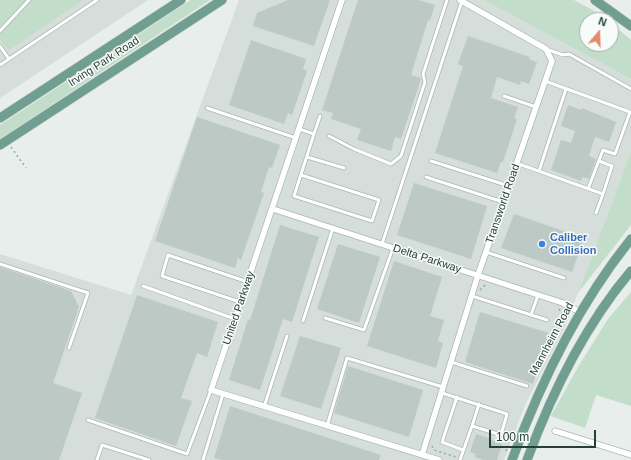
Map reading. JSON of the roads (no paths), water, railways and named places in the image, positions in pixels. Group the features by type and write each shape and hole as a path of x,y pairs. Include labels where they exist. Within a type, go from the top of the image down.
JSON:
{"main road":[{"name":"Irving Park Road","path":"0,118 181,0"},
{"name":"Irving Park Road","path":"3,143 222,0"},
{"path":"595,0 631,26"},
{"name":"Mannheim Road","path":"512,460 530,410 552,364 580,312 612,262 631,239"},
{"path":"528,460 540,426 581,344 604,307 630,272"}],"street":[{"name":"United Parkway","path":"211,390 342,0"},
{"path":"461,1 546,49"},
{"name":"Transworld Road","path":"422,455 451,362 475,297 478,275 552,61 546,49"},
{"name":"Delta Parkway","path":"273,209 562,303 580,312"},
{"path":"211,390 438,460"},
{"path":"555,431 630,457"}],"lane":[{"path":"0,31 29,0"},
{"path":"0,65 97,0"},
{"path":"329,136 354,149 391,164 401,156 425,82 423,74 447,0"},
{"path":"382,244 461,1"},
{"path":"0,46 9,59"},
{"path":"546,49 563,55 569,54 631,89"},
{"path":"545,81 630,112 615,154 603,150 588,189"},
{"path":"538,171 566,89"},
{"path":"504,96 536,107"},
{"path":"207,108 296,138"},
{"path":"300,175 379,200 372,221 294,196 300,175 320,116"},
{"path":"299,129 314,134"},
{"path":"306,157 344,168"},
{"path":"431,161 509,186"},
{"path":"596,213 612,166 599,162"},
{"path":"516,163 603,194"},
{"path":"426,177 503,202"},
{"path":"302,321 333,228"},
{"path":"325,318 364,330 393,248"},
{"path":"486,252 564,278"},
{"path":"241,303 162,276 168,255 248,282"},
{"path":"0,264 88,293 69,348"},
{"path":"143,286 235,320"},
{"path":"531,315 538,295"},
{"path":"475,297 547,320"},
{"path":"264,406 287,336"},
{"path":"327,426 347,358 507,414 501,435 472,426"},
{"path":"451,362 527,386"},
{"path":"88,420 187,454 211,390"},
{"path":"202,460 223,394"},
{"path":"457,397 442,442 464,450"},
{"path":"460,459 479,404"},
{"path":"97,460 102,445 149,460"}],"place":[{"name":"Caliber Collision","path":"542,244"}]}
